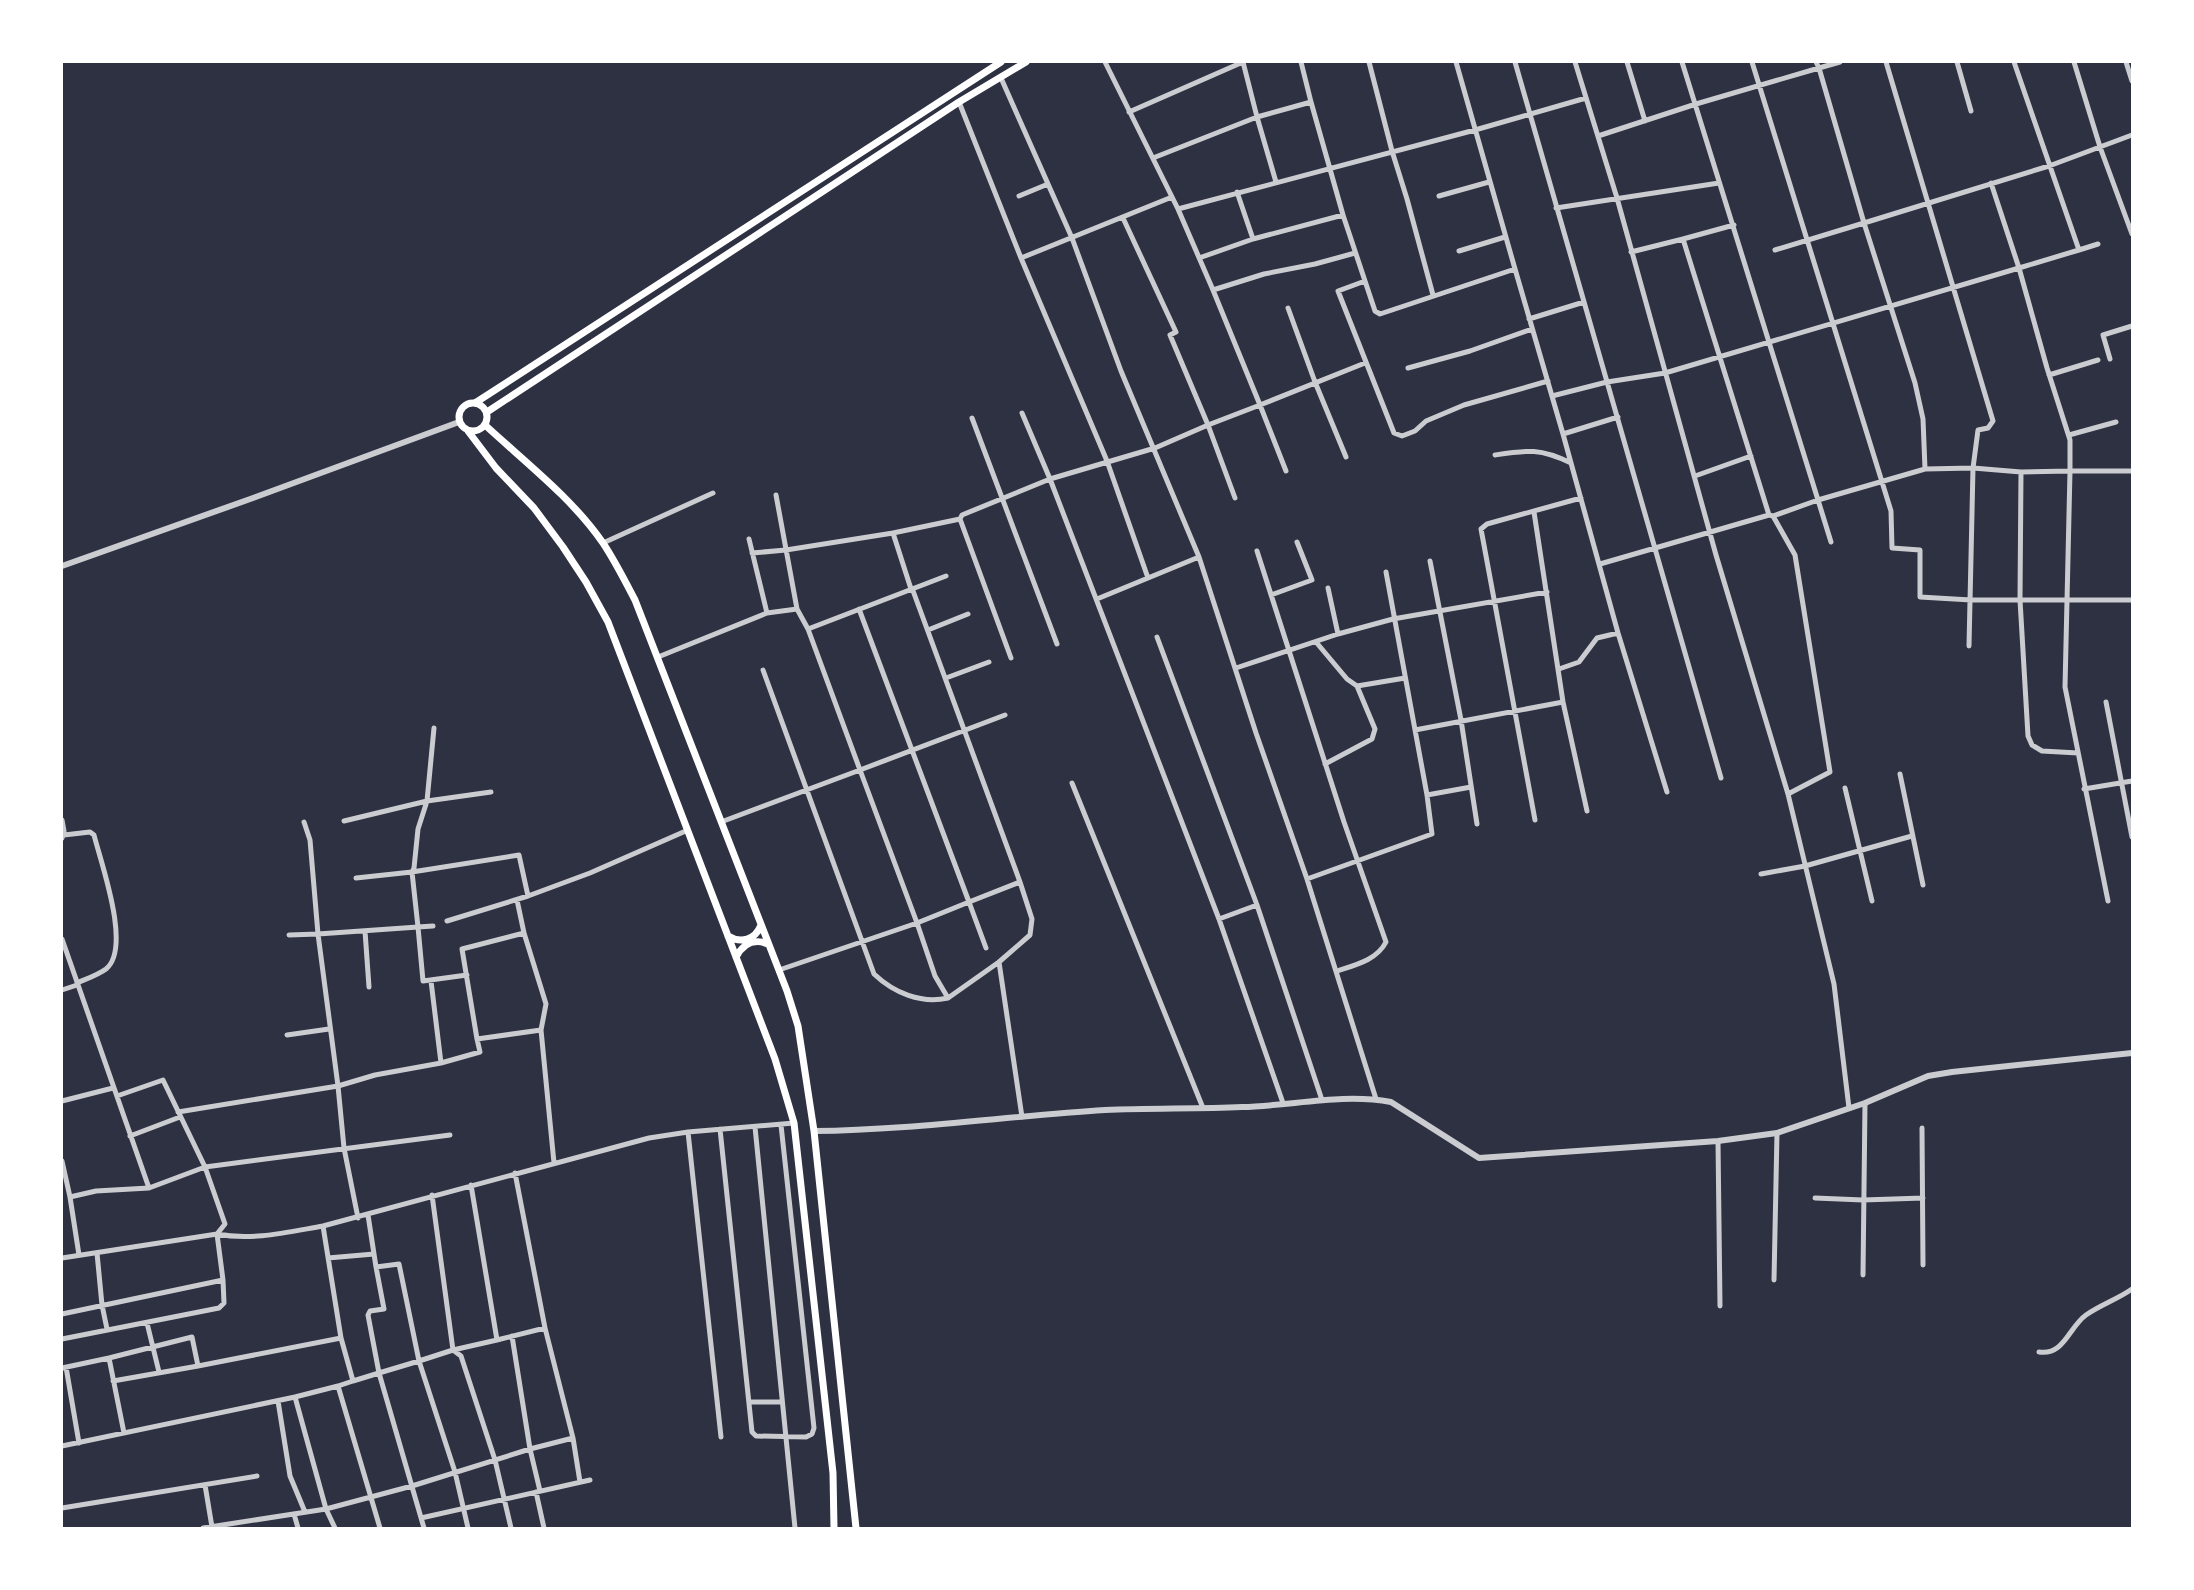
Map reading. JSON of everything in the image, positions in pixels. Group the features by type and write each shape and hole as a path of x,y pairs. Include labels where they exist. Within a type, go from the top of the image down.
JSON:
{"main road":[{"path":"834,1528 833,1473 794,1123 775,1059 612,632 586,582 563,547 534,508 509,484 468,430 459,422 459,416 463,407 475,403 917,114 1001,62"},
{"path":"468,430 477,431 485,425 487,412 959,102 1026,62"},
{"path":"917,114 926,125"},
{"path":"475,403 487,412"},
{"path":"485,425 576,511 603,543 635,600 779,970 798,1026 814,1131 856,1528"},
{"path":"728,936 744,940 754,936 761,925"},
{"path":"736,957 740,949 747,944 756,941 768,944"}],"street":[{"path":"1105,62 1178,209 1286,471"},
{"path":"1130,112 1243,62 1276,182"},
{"path":"1301,62 1343,215 1377,314 1515,269"},
{"path":"1371,62 1392,151 1433,295"},
{"path":"1456,62 1618,633 1666,792"},
{"path":"1515,62 1721,778"},
{"path":"1575,62 1617,198 1710,532 1788,794 1834,984 1849,1108"},
{"path":"1627,62 1645,121"},
{"path":"1682,62 1831,542"},
{"path":"1752,62 1880,482 1891,511 1892,548 1920,549 1920,597 1971,600 2133,600"},
{"path":"1598,136 1818,65 1840,62"},
{"path":"1887,62 1993,421 1988,428 1978,430 1973,468 1969,646"},
{"path":"1957,62 1971,111"},
{"path":"2014,62 2079,250"},
{"path":"2074,62 2100,147 2133,234"},
{"path":"2126,62 2133,81"},
{"path":"1818,65 1889,307 1915,383 1923,419 1925,469"},
{"path":"1000,78 1072,238 1121,371 1199,557 1215,611 1337,971 1376,1100"},
{"path":"1178,209 1586,98"},
{"path":"959,102 1021,258 1107,461 1148,578"},
{"path":"1153,158 1257,117 1311,102"},
{"path":"1775,250 2049,166 2133,135"},
{"path":"1439,196 1489,182"},
{"path":"1556,208 1719,183"},
{"path":"1991,183 2069,435 2065,687 2108,901"},
{"path":"1019,196 1048,184"},
{"path":"1237,192 1253,239"},
{"path":"1021,258 1172,197"},
{"path":"1199,258 1253,239 1343,215"},
{"path":"1123,218 1164,302 1176,332 1170,334 1235,498"},
{"path":"1631,252 1734,225"},
{"path":"1459,251 1505,237"},
{"path":"1683,239 1771,515 1795,555 1830,772 1788,794"},
{"path":"1552,396 1607,382 1665,373 1721,358 2098,244"},
{"path":"1213,290 1264,274 1316,264 1355,253"},
{"path":"1365,281 1338,291 1394,432 1402,436 1415,431 1426,421 1464,405 1548,381"},
{"path":"1528,318 1584,302"},
{"path":"1288,308 1346,458"},
{"path":"2110,359 2103,335 2133,326"},
{"path":"1408,368 1470,351 1532,329"},
{"path":"2049,375 2098,360"},
{"path":"752,553 786,550 893,533 960,519 962,515 1050,479 1155,448 1365,363"},
{"path":"1022,413 1050,479 1219,919 1283,1103"},
{"path":"1563,434 1618,417"},
{"path":"972,418 1057,644"},
{"path":"62,566 459,422"},
{"path":"2069,435 2116,422"},
{"path":"1495,454 1529,450 1550,453 1571,463"},
{"path":"1695,476 1751,456"},
{"path":"1600,564 1925,469 1973,468 2021,472 2133,471"},
{"path":"2021,472 2020,600 2028,736 2032,745 2042,751 2078,753"},
{"path":"603,543 713,493"},
{"path":"776,495 796,609 808,629 935,976 948,998"},
{"path":"1535,820 1481,529 1487,524 1581,498"},
{"path":"1534,512 1563,702 1587,811"},
{"path":"960,519 1011,658"},
{"path":"763,670 874,974 885,984 919,999 934,1001 948,998 999,962 1030,935 1032,919 893,533"},
{"path":"749,539 767,614"},
{"path":"1271,595 1312,580 1297,542"},
{"path":"1257,551 1386,942 1368,960 1337,971"},
{"path":"1096,599 1199,557"},
{"path":"1430,561 1461,720 1477,824"},
{"path":"1307,879 1432,834 1427,795 1386,572"},
{"path":"808,629 946,576"},
{"path":"1328,588 1338,634"},
{"path":"1236,668 1338,634 1393,619 1547,592"},
{"path":"658,657 767,614 796,609"},
{"path":"860,609 986,948"},
{"path":"928,630 968,614"},
{"path":"1559,669 1579,662 1597,638 1618,633"},
{"path":"1157,638 1257,905 1323,1100"},
{"path":"1316,642 1347,680 1357,686 1375,729 1372,739 1326,764"},
{"path":"946,678 989,662"},
{"path":"1357,686 1404,678"},
{"path":"1415,730 1563,702"},
{"path":"2106,702 2133,837"},
{"path":"721,822 1005,715"},
{"path":"434,728 427,801 418,829 416,861 412,872 423,981 467,975"},
{"path":"1900,774 1923,885"},
{"path":"2084,789 2133,781"},
{"path":"1072,783 1203,1108"},
{"path":"1427,795 1471,787"},
{"path":"1845,788 1872,901"},
{"path":"344,821 427,801 491,792"},
{"path":"62,820 63,836 90,832 94,835 115,916 117,943 113,959 107,969 62,990"},
{"path":"304,822 310,840 318,934 344,1148 358,1218"},
{"path":"447,921 517,900 590,873 688,830"},
{"path":"1761,874 1805,866 1912,836"},
{"path":"356,878 412,872 519,855 528,896"},
{"path":"779,970 917,923 1020,882"},
{"path":"517,900 524,933 546,1004 541,1030 554,1163"},
{"path":"1219,919 1257,905"},
{"path":"289,935 433,926"},
{"path":"365,931 369,987"},
{"path":"130,1136 179,1114 338,1086 375,1075 441,1063 480,1052 462,949 524,933"},
{"path":"62,939 149,1188"},
{"path":"999,962 1022,1117"},
{"path":"431,981 441,1063"},
{"path":"287,1035 329,1029"},
{"path":"477,1039 541,1030"},
{"path":"814,1131 917,1127 1105,1110 1244,1107 1323,1100 1376,1100 1392,1102 1479,1158 1718,1141 1777,1133 1865,1103 1928,1076 2133,1053"},
{"path":"62,1339 219,1308 224,1303 217,1234 225,1224 206,1167 163,1080 117,1096"},
{"path":"62,1101 113,1088"},
{"path":"1863,1275 1865,1103"},
{"path":"62,1258 217,1234 237,1238 323,1226 649,1138 688,1132 794,1123"},
{"path":"720,1129 752,1432 756,1436 806,1437 812,1434 814,1428 781,1125"},
{"path":"755,1127 795,1528"},
{"path":"1922,1128 1923,1264"},
{"path":"688,1132 721,1437"},
{"path":"1774,1280 1777,1133"},
{"path":"70,1197 96,1191 149,1188 206,1167 450,1135"},
{"path":"1718,1141 1720,1306"},
{"path":"62,1161 64,1185 70,1197 79,1255"},
{"path":"515,1173 545,1328 573,1438 580,1482"},
{"path":"471,1185 497,1340"},
{"path":"432,1195 453,1350 461,1356 495,1460 511,1528"},
{"path":"1815,1198 1863,1200 1923,1198"},
{"path":"368,1215 384,1309 370,1311 368,1315 380,1373 424,1528"},
{"path":"323,1226 341,1338 353,1381"},
{"path":"97,1253 102,1305 107,1329"},
{"path":"328,1258 374,1254"},
{"path":"376,1267 399,1264 420,1361 455,1472 468,1528"},
{"path":"62,1314 223,1280"},
{"path":"2039,1353 2055,1350 2064,1344 2071,1331 2087,1314 2133,1289"},
{"path":"147,1323 159,1372"},
{"path":"62,1446 295,1397 453,1350 545,1328"},
{"path":"512,1336 544,1528"},
{"path":"79,1443 64,1367 192,1337 198,1366"},
{"path":"113,1381 341,1338"},
{"path":"109,1358 124,1433"},
{"path":"338,1386 369,1498 380,1528"},
{"path":"62,1395 70,1393"},
{"path":"295,1397 326,1509 335,1528"},
{"path":"278,1401 290,1476 305,1512"},
{"path":"749,1401 782,1402"},
{"path":"205,1485 207,1528 326,1509 573,1438"},
{"path":"62,1508 257,1476"},
{"path":"421,1518 590,1480"},
{"path":"294,1514 298,1528"},
{"path":"249,1521 250,1528"}]}
